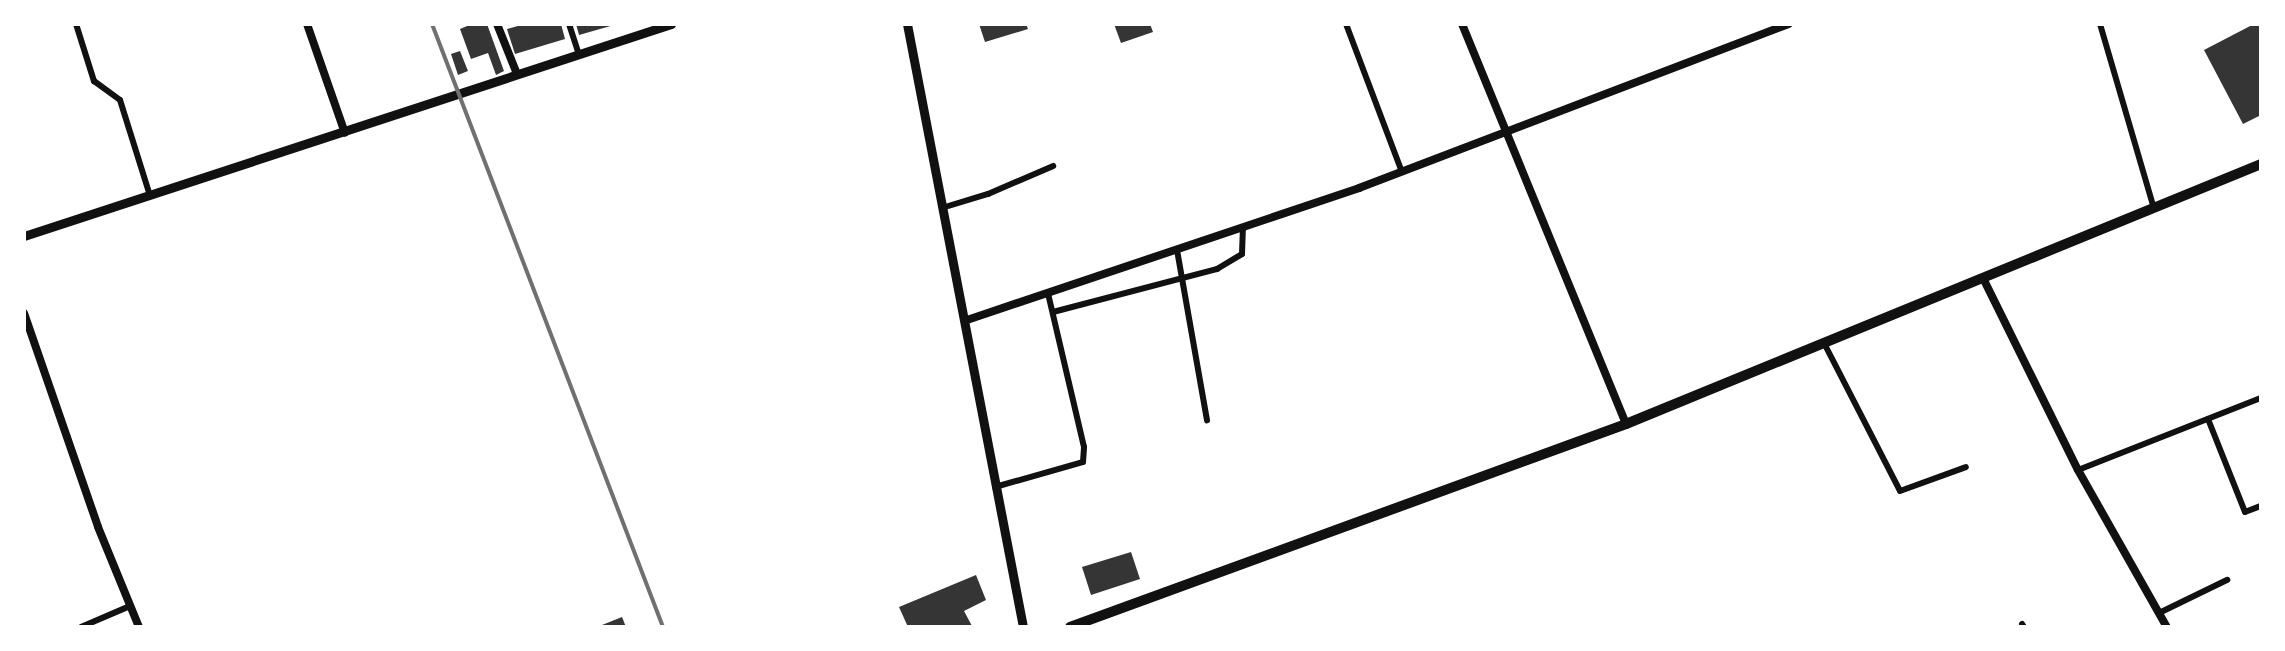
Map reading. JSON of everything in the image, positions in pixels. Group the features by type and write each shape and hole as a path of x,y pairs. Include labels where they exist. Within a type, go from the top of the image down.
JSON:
{"main road":[{"path":"24,236 671,24"},
{"path":"907,24 967,320 995,487 1023,627"},
{"path":"1070,627 1626,424 2261,164"}],"street":[{"path":"76,24 94,81 120,100 150,197"},
{"path":"307,24 345,133"},
{"path":"497,24 517,74"},
{"path":"569,24 579,54"},
{"path":"1346,24 1402,172"},
{"path":"1462,24 1626,424"},
{"path":"967,320 1402,172 1789,24"},
{"path":"2100,24 2154,209"},
{"path":"945,207 988,194 1053,166"},
{"path":"1053,312 1217,269 1242,254 1243,227"},
{"path":"1177,250 1207,420"},
{"path":"1983,278 2078,470 2167,627"},
{"path":"995,487 1083,462 1084,447 1048,293"},
{"path":"24,313 98,527 139,627"},
{"path":"1824,343 1900,491 1966,467"},
{"path":"2078,470 2261,398"},
{"path":"2208,419 2245,512 2261,506"},
{"path":"2159,613 2227,580"},
{"path":"81,627 130,606"}],"building":[{"path":"472,24 487,24 504,71 496,75 488,53 471,59 460,29"},
{"path":"525,24 561,24 565,39 515,54 507,29"},
{"path":"576,24 614,24 614,25 579,35"},
{"path":"979,24 1026,24 1028,29 985,42"},
{"path":"1114,24 1150,24 1153,32 1121,43"},
{"path":"2254,24 2261,24 2261,115 2243,124 2204,50"},
{"path":"460,51 468,71 458,75 451,54"},
{"path":"1131,552 1140,579 1091,595 1082,567"},
{"path":"976,575 986,600 964,611 972,626 908,627 899,607"},
{"path":"622,617 626,627 597,627"}],"railway":[{"path":"432,24 663,627"}]}
